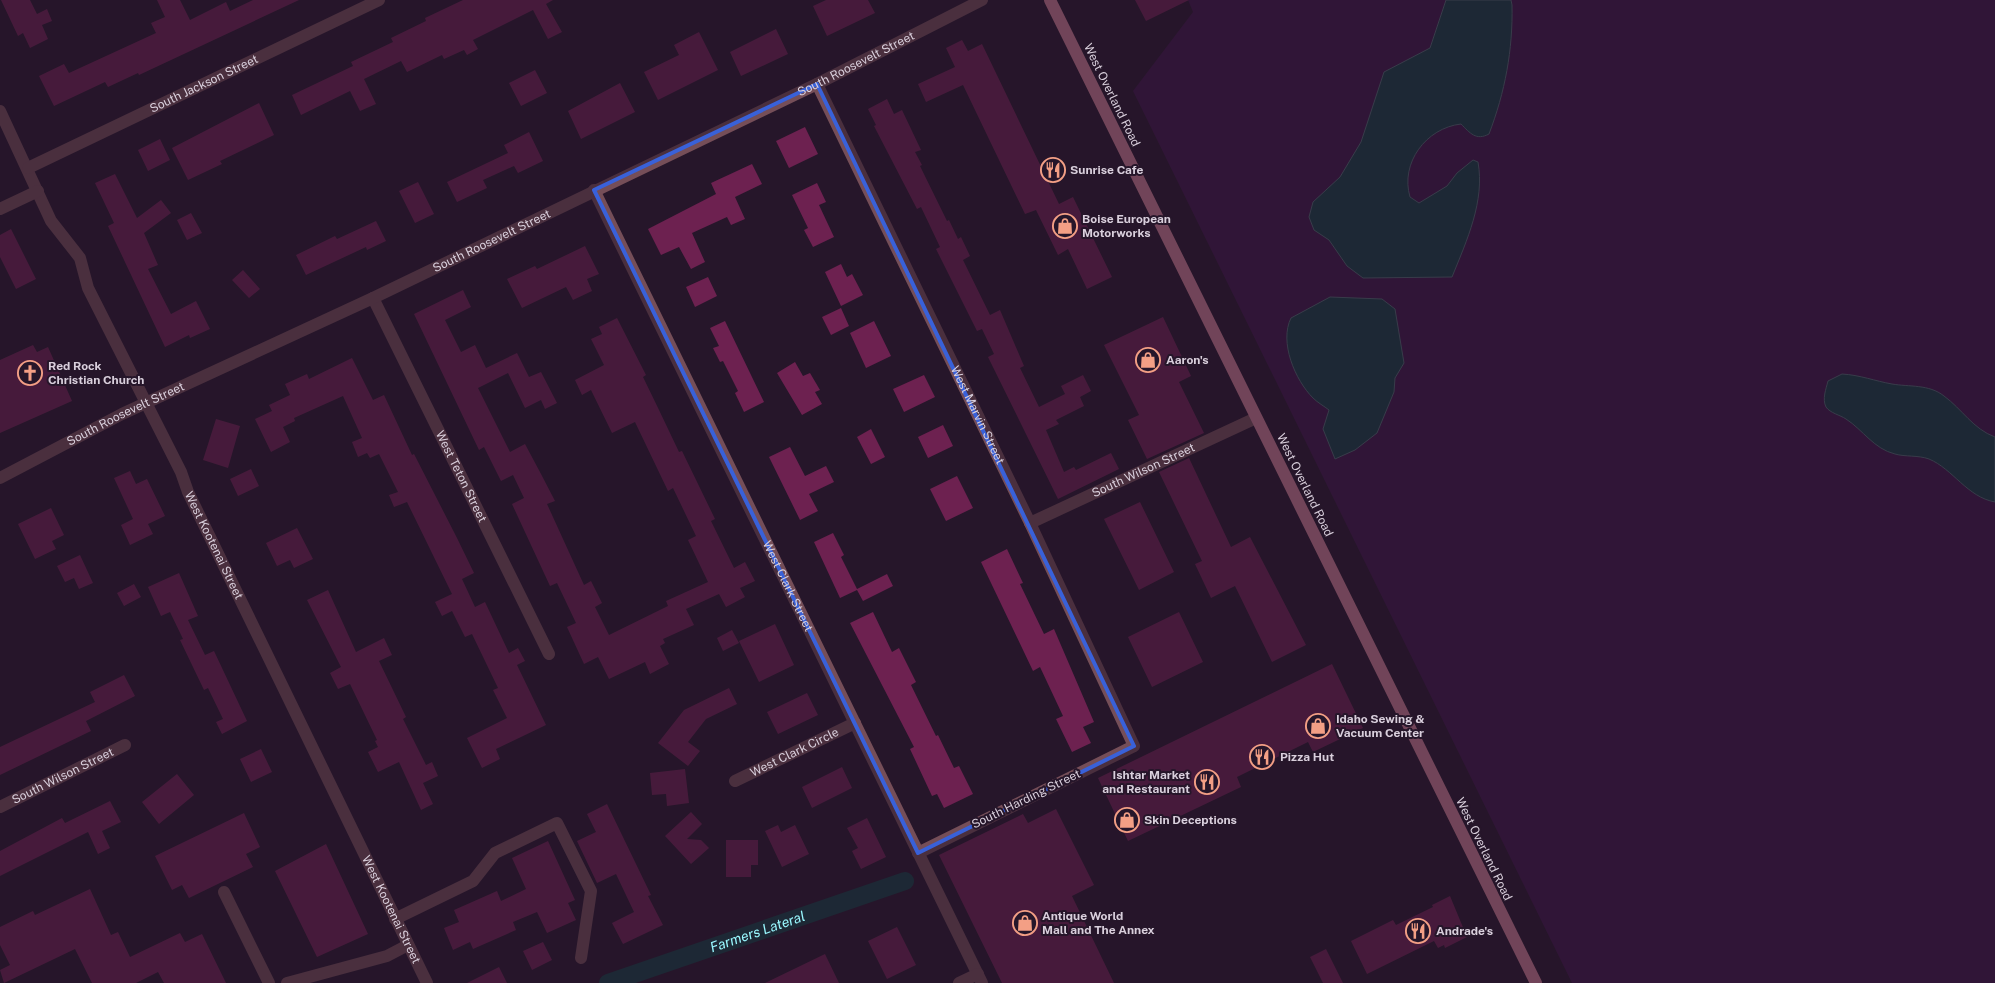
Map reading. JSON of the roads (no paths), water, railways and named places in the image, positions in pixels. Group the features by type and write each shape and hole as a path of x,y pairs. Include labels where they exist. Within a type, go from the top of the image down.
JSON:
{"main road":[{"name":"West Overland Road","path":"1050,0 1536,983"}],"street":[{"name":"South Jackson Street","path":"28,168 380,0"},
{"name":"South Roosevelt Street","path":"0,478 146,403 372,298 817,84 982,0"},
{"name":"West Marvin Street","path":"817,84 1030,523 1134,746"},
{"name":"West Kootenai Street","path":"0,110 51,221 80,258 88,288 146,403 426,983"},
{"name":"West Clark Street","path":"594,190 980,978"},
{"path":"0,209 38,191"},
{"name":"West Teton Street","path":"372,298 549,654"},
{"name":"South Wilson Street","path":"1030,523 1256,418"},
{"name":"West Clark Circle","path":"735,781 855,723"},
{"name":"South Wilson Street","path":"0,807 126,745"},
{"name":"South Harding Street","path":"918,853 1134,746"},
{"path":"395,919 473,881 494,853 557,823 591,892 581,958"},
{"path":"224,892 269,983"},
{"path":"287,983 387,956 408,945"},
{"path":"959,983 980,978"}],"waterway":[{"name":"Farmers Lateral","path":"608,983 905,881"}],"place":[{"name":"Sunrise Cafe","path":"1053,170"},
{"name":"Boise European Motorworks","path":"1065,226"},
{"name":"Aaron's","path":"1148,360"},
{"name":"Red Rock Christian Church","path":"30,373"},
{"name":"Idaho Sewing & Vacuum Center","path":"1318,726"},
{"name":"Pizza Hut","path":"1262,757"},
{"name":"Ishtar Market and Restaurant","path":"1207,782"},
{"name":"Skin Deceptions","path":"1127,820"},
{"name":"Antique World Mall and The Annex","path":"1025,923"},
{"name":"Andrade's","path":"1418,931"}]}
